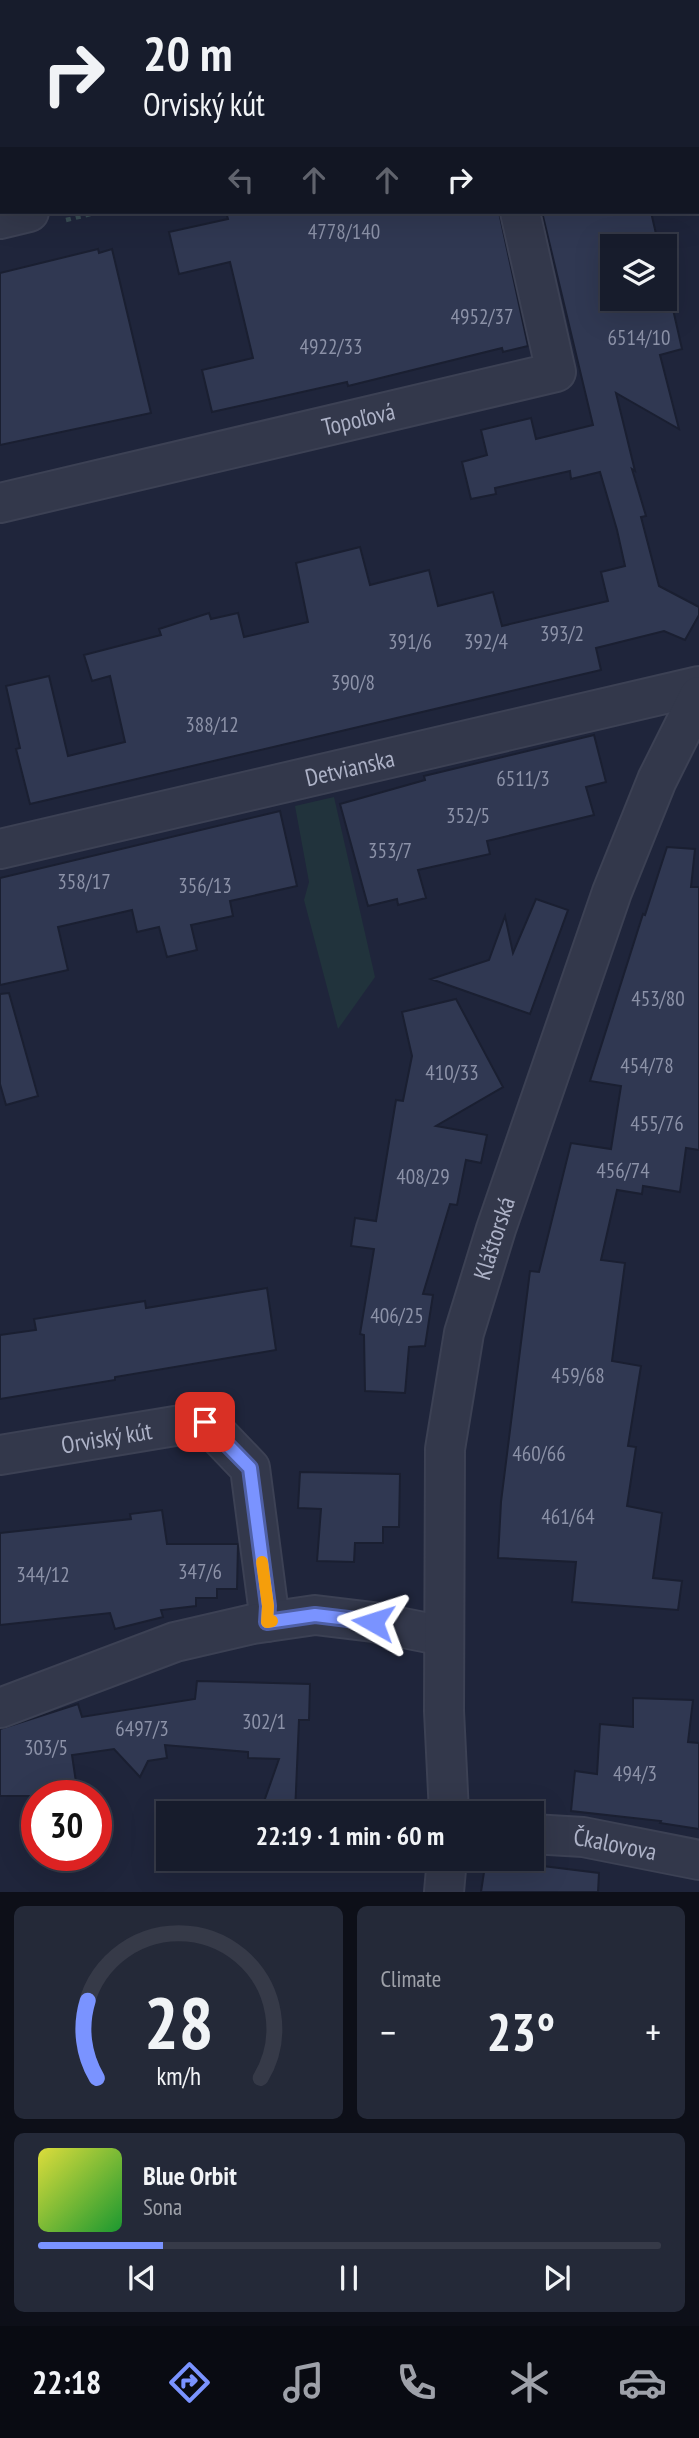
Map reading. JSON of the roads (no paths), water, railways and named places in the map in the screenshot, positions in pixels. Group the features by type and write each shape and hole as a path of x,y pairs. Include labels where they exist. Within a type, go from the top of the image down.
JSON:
{"street":[{"path":"0,219 21,214"},
{"name":"Topoľová","path":"0,503 556,372 520,214"},
{"name":"Detvianska","path":"0,849 699,686"},
{"name":"Kláštorská","path":"448,1801 444,1711 445,1449 464,1333 496,1229 612,892 657,780 699,696"},
{"name":"Orviský kút","path":"0,1455 205,1422 250,1468 268,1606 267,1622"},
{"path":"0,1708 175,1642 267,1622 315,1615 373,1622 444,1636"},
{"name":"Čkalovova","path":"544,1835 583,1837 699,1860"},
{"path":"444,1892 446,1871"}]}
